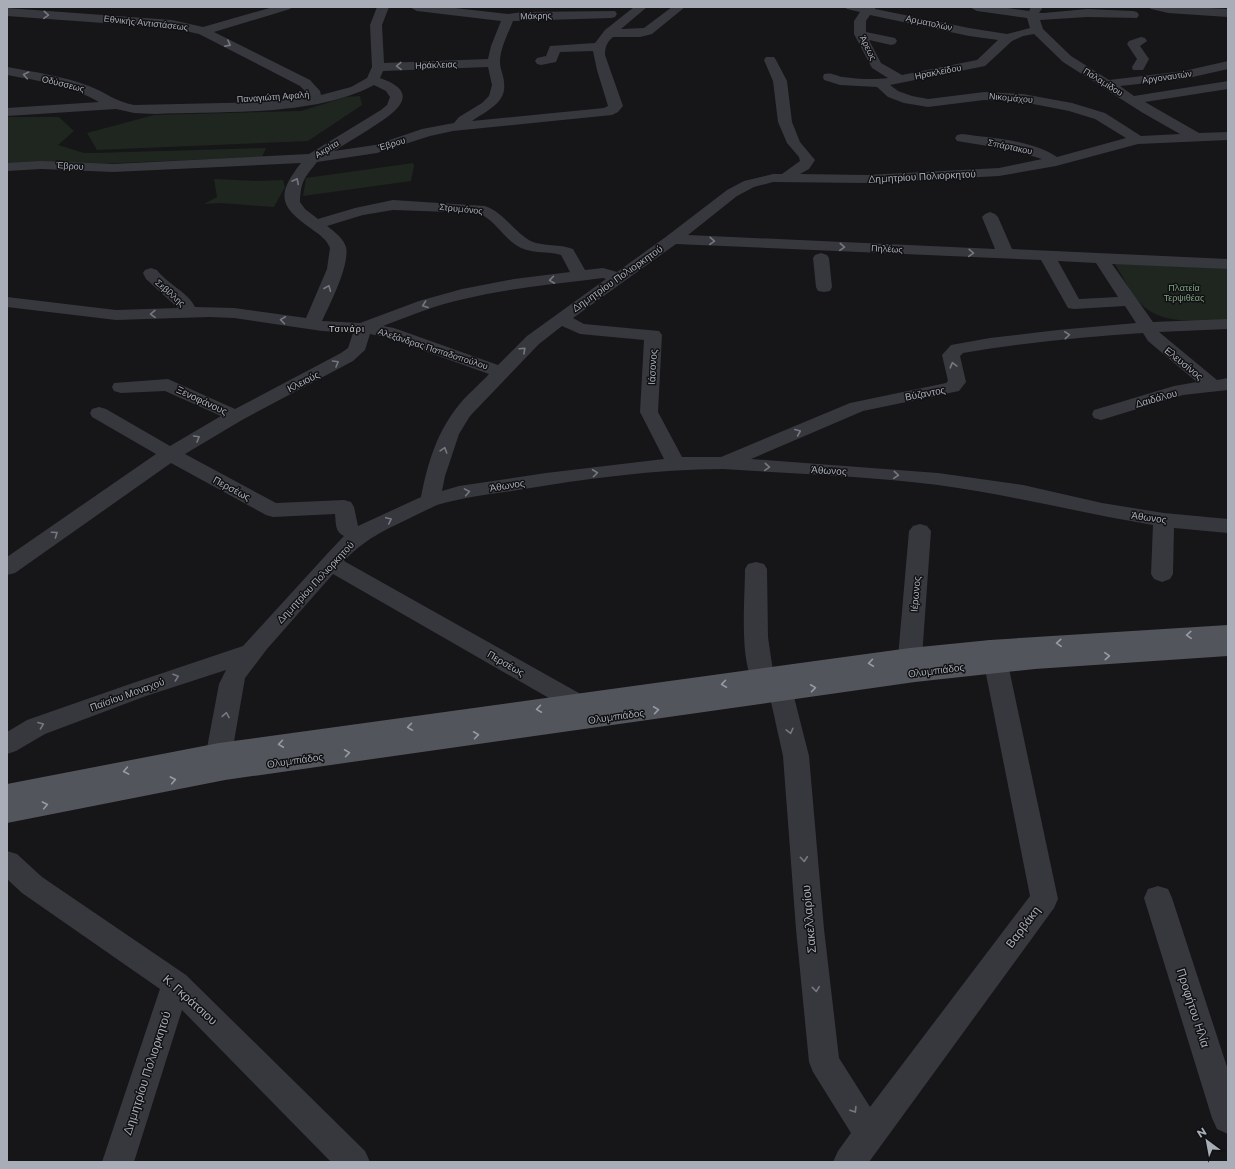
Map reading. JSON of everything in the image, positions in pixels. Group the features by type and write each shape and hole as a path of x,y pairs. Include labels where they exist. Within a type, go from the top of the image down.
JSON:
{"main road":[{"name":"Ολυμπιάδος","path":"7,794 219,753 577,704 771,685 915,673 993,656 1228,633"},
{"name":"Ολυμπιάδος","path":"7,812 225,770 771,685 910,657 993,656 1228,648"}],"street":[{"path":"203,31 228,24 253,11 286,7"},
{"path":"375,74 376,25 383,7"},
{"name":"Μάκρης","path":"417,7 508,18 523,16 611,14"},
{"path":"541,61 552,59 554,49 599,47 609,33 641,7"},
{"path":"609,33 640,33 648,31 679,7"},
{"name":"Αρματολών","path":"850,7 869,8 970,32 1008,38"},
{"path":"977,7 1034,11 1052,17 1087,13 1132,15"},
{"path":"1155,7 1228,13"},
{"name":"Άρεως","path":"869,8 860,21 860,34 876,65 900,79"},
{"name":"Παλαμίδου","path":"1034,11 1037,30 1067,59 1132,100 1198,138"},
{"name":"Εθνικής Αντιστάσεως","path":"7,12 172,24 203,31 305,83 315,94"},
{"path":"458,126 464,120 485,108 497,96 498,87 494,63 497,47 508,18"},
{"name":"Ηρακλείδου","path":"829,77 840,81 880,83 933,74 981,63 1008,38 1020,33 1037,30"},
{"path":"860,34 891,41"},
{"path":"1138,68 1143,59 1133,44 1141,41"},
{"name":"Έβρου","path":"7,167 48,165 113,168 312,158 377,149 427,132 458,126 612,110 616,106 603,70 599,56 599,47"},
{"path":"770,60 780,82 785,122 794,143 806,155 808,160 803,166 790,173 786,178"},
{"name":"Ηράκλειας","path":"375,74 494,63"},
{"name":"Αργοναυτών","path":"1106,84 1184,75 1228,65"},
{"name":"Οδύσσεως","path":"7,71 82,88 116,105"},
{"name":"Παναγιώτη Αφαλή","path":"7,112 167,101 283,98 315,94 342,87 375,74"},
{"name":"Παναγιώτη Αφαλή","path":"116,105 159,109 288,104 345,93 375,74"},
{"name":"Ακρίτα","path":"312,324 329,286 338,254 337,244 298,211 292,202 293,186 296,179 312,158 392,108 396,99 393,90 375,74"},
{"name":"Νικομάχου","path":"880,83 893,94 909,100 928,103 984,96 1023,98 1072,107 1100,116 1138,140"},
{"path":"1132,100 1228,85"},
{"name":"Παναγιώτη Αφαλή","path":"7,106 72,107"},
{"name":"Δημητρίου Πολιορκητού","path":"219,753 231,684 239,669 252,652 331,563 359,535 429,501 435,476 449,434 462,413 534,340 561,319 609,275 673,239 712,208 743,187 768,179 866,179 1008,171 1084,156 1119,144 1138,140 1227,137"},
{"name":"Σπάρτακου","path":"962,138 1043,154 1056,162"},
{"name":"Στρυμόνος","path":"316,225 386,206 405,205 477,209 490,213 514,237 528,245 560,249 568,253 575,253 609,275"},
{"path":"990,217 1006,255"},
{"name":"Πηλέως","path":"673,239 1101,259"},
{"path":"568,253 580,276"},
{"path":"1101,259 1228,256"},
{"path":"1047,257 1074,304 1130,301"},
{"path":"821,258 824,287"},
{"path":"1101,259 1147,328 1228,324"},
{"name":"Σεβίλλης","path":"151,273 154,279 186,304 186,313"},
{"path":"363,328 433,302 463,294 504,286 580,276 609,275"},
{"name":"Αλεξάνδρας Παπαδοπούλου","path":"7,302 116,315 234,313 312,324 363,328 388,332 501,372"},
{"path":"7,316 21,312 33,305"},
{"name":"Ιάσονος","path":"561,319 580,329 653,335 649,412 676,464"},
{"name":"Κλειούς","path":"12,560 170,454 235,416 347,357 356,350 363,328"},
{"name":"Ελευσίνος","path":"1147,328 1159,342 1220,384"},
{"name":"Βύζαντος","path":"723,463 857,408 891,399 952,387 956,382 951,355 957,349 1055,336 1147,328"},
{"name":"Δαιδάλου","path":"1101,414 1181,390 1220,384"},
{"name":"Ξενοφάνους","path":"121,387 168,385 235,416"},
{"name":"Περσέως","path":"100,413 170,454 273,510 344,507 347,528 359,535"},
{"name":"Άθωνος","path":"429,501 460,493 514,484 676,464 723,463 938,478 1023,492 1102,510 1164,520 1228,526"},
{"path":"1162,574 1164,520"},
{"name":"Ιέρωνος","path":"910,657 920,531"},
{"name":"Περσέως","path":"331,563 577,704"},
{"name":"Σακελλαρίου","path":"756,569 756,636 758,659 771,685 796,756 810,929 824,1062 869,1134"},
{"name":"Παϊσίου Μοναχού","path":"7,744 36,727 145,687 252,652"},
{"name":"Βαρβάκη","path":"849,1162 1044,899 993,656"},
{"name":"Κ. Γκράτσιου","path":"7,862 32,885 176,984 354,1162"},
{"name":"Προφήτου Ηλία","path":"1158,898 1228,1118"},
{"name":"Δημητρίου Πολιορκητού","path":"118,1162 176,984"}],"green space":[{"path":"360,96 362,105 308,141 97,150 87,133 154,115 301,111 346,97"},
{"path":"7,117 59,117 74,131 58,145 84,153 266,148 262,157 96,164 7,164"},
{"path":"413,163 414,166 411,181 303,196 306,178"},
{"path":"214,179 257,181 283,180 285,187 274,207 220,203 204,204 217,197"},
{"name":"Πλατεία Τερψιθέας","path":"1114,263 1228,269 1228,320 1194,321 1171,319 1150,311 1133,295"}],"district":[{"name":"Τσινάρι","path":"347,329"}]}
